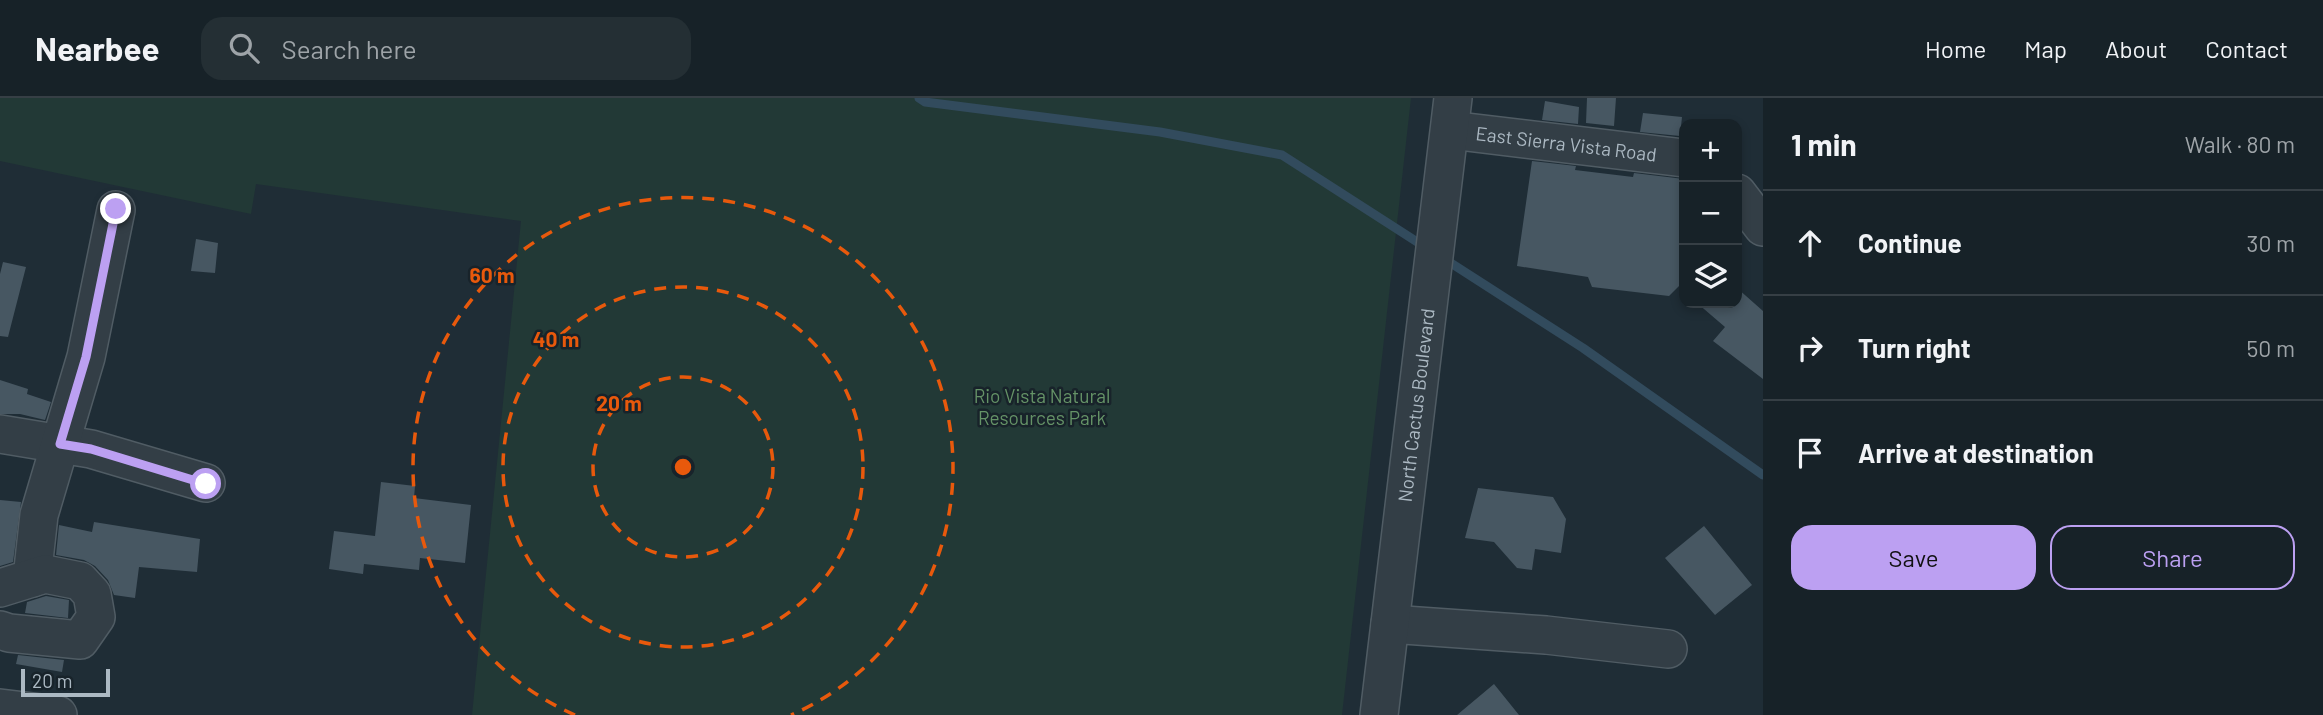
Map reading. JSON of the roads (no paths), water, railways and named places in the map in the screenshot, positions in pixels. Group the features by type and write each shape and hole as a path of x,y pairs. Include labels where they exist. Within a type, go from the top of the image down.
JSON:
{"street":[{"name":"East Sierra Vista Road","path":"1452,114 1679,157"},
{"name":"North Cactus Boulevard","path":"1379,715 1452,114"},
{"path":"1742,200 1763,227"},
{"path":"16,583 86,357 116,209"},
{"path":"0,434 91,449 206,484"},
{"path":"0,629 9,633 80,640 96,617 92,594 79,581 45,574 16,583"},
{"path":"1390,624 1504,632 1668,649"},
{"path":"0,708 58,715"}],"waterway":[{"path":"919,98 925,102 1160,132 1282,155 1425,247"},
{"path":"1443,258 1583,348 1763,475"}],"park label":[{"name":"Rio Vista Natural Resources Park","path":"1042,407"}]}
